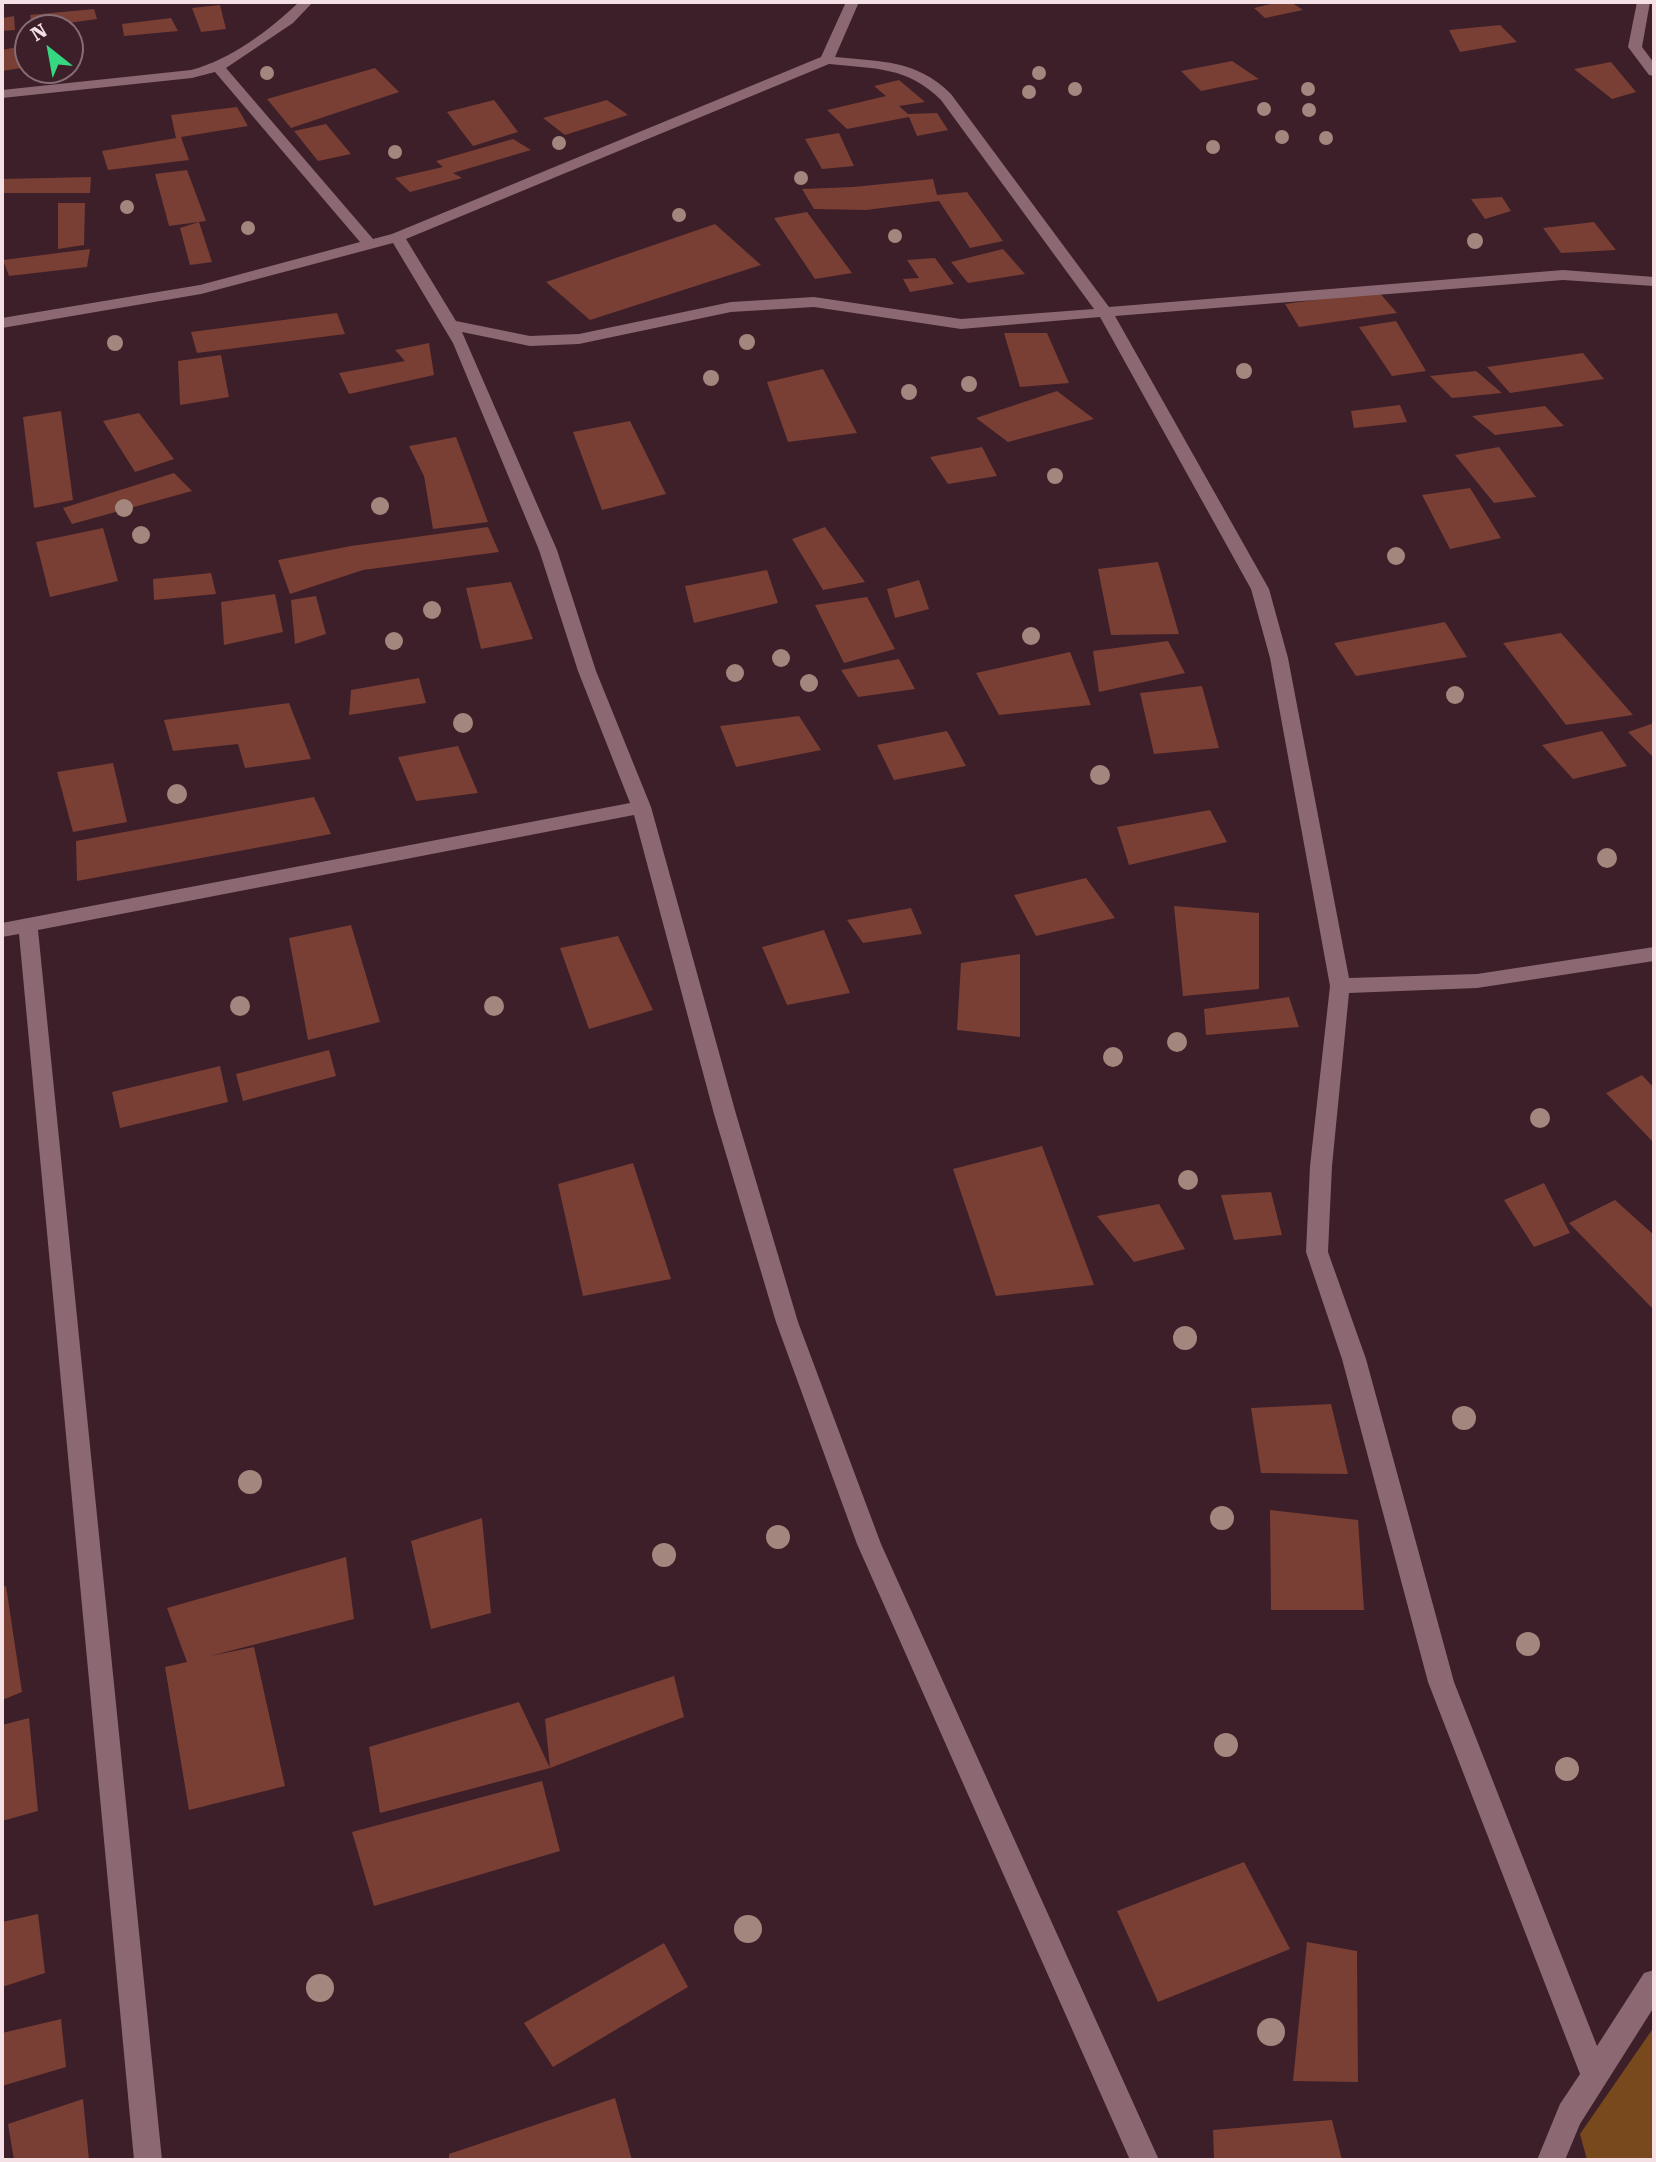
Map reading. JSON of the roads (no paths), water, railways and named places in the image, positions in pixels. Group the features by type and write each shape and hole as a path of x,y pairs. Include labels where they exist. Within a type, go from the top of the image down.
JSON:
{"street":[{"path":"2,94 192,74 218,67 288,20 306,2"},
{"path":"827,60 853,2"},
{"path":"1643,2 1634,47 1654,72"},
{"path":"2,323 201,289 397,237 827,60 900,68 930,81 946,97 1106,314 1260,589 1279,658 1340,986 1321,1166 1317,1252 1354,1359 1441,1682 1595,2077"},
{"path":"218,67 369,243"},
{"path":"397,237 451,325 504,441 548,550 587,671 641,807 725,1114 787,1322 864,1531 1052,1946 1145,2160"},
{"path":"451,325 530,341 579,339 731,307 814,302 961,324 1563,275 1651,277"},
{"path":"2,930 641,807"},
{"path":"28,925 148,2160"},
{"path":"1340,986 1477,981 1654,954"},
{"path":"1551,2160 1570,2114 1654,1983"}]}
